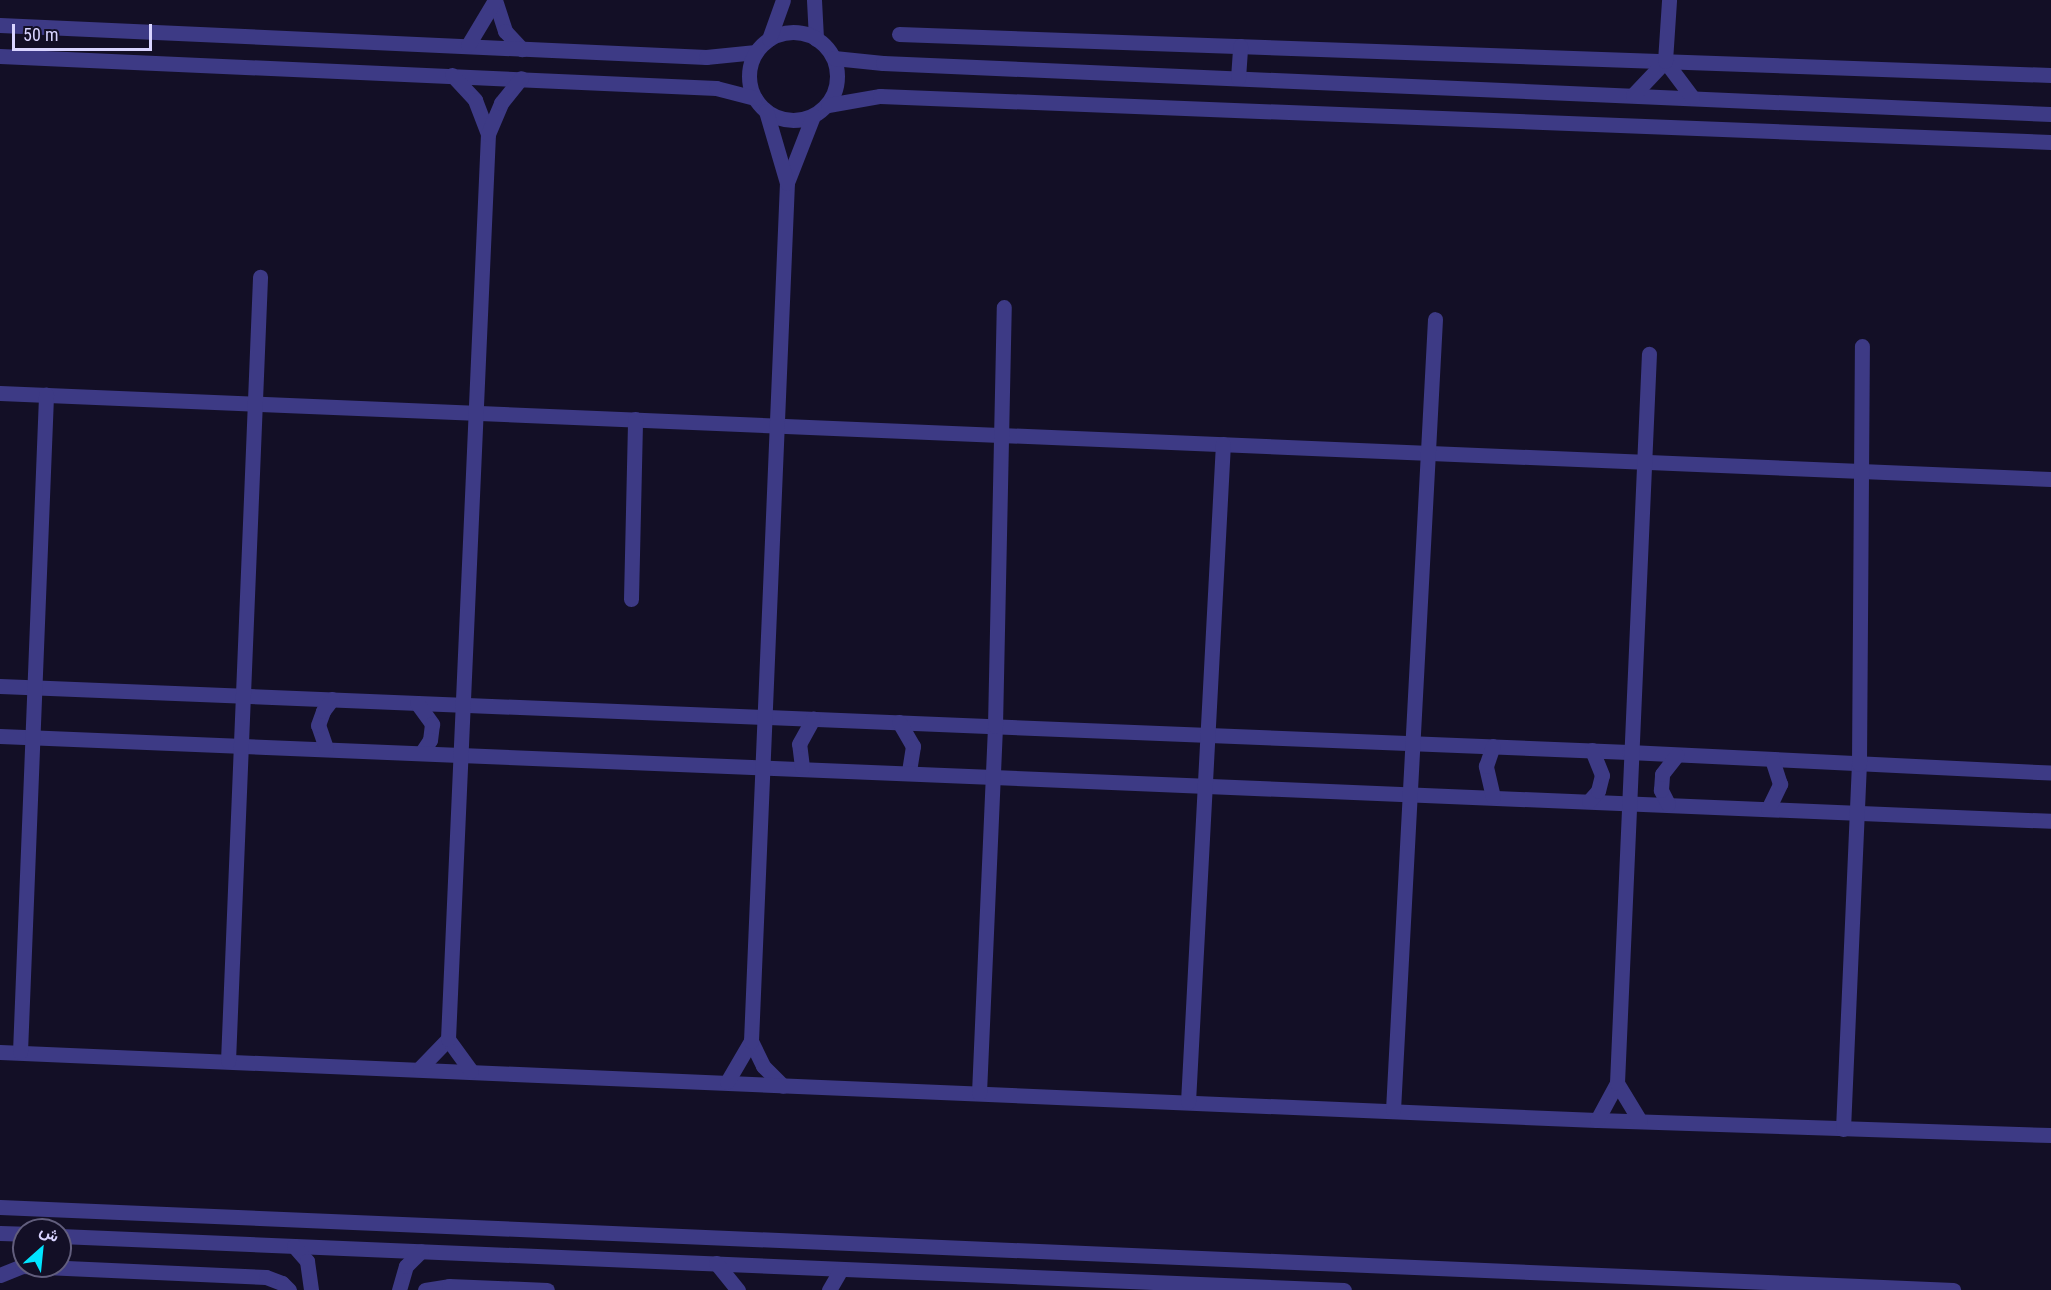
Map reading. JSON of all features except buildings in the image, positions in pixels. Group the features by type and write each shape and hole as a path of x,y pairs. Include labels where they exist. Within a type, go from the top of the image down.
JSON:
{"street":[{"path":"468,45 495,0"},
{"path":"495,0 505,31 522,49"},
{"path":"769,39 783,0"},
{"path":"814,0 816,39"},
{"path":"1634,95 1665,61 1669,0"},
{"path":"0,26 706,57 756,52"},
{"path":"727,1082 751,1041 787,183 766,111 755,98 750,67 756,52 769,39 786,32 816,39 834,58 838,74 836,90 828,105 813,116 797,120 766,111"},
{"path":"899,34 2051,75"},
{"path":"1238,78 1240,46"},
{"path":"0,56 716,88 755,98"},
{"path":"834,58 894,64 2051,114"},
{"path":"1665,61 1692,97"},
{"path":"452,75 475,100 488,134"},
{"path":"471,1071 448,1039 488,134 501,103 521,78"},
{"path":"828,105 880,96 2051,142"},
{"path":"787,183 813,116"},
{"path":"228,1061 260,277"},
{"path":"979,1093 995,726 1004,307"},
{"path":"1393,1110 1436,319"},
{"path":"1842,1129 1859,764 1863,472 1862,346"},
{"path":"1597,1120 1617,1083 1641,461 1649,354"},
{"path":"0,393 2051,479"},
{"path":"20,1052 46,395"},
{"path":"631,599 634,418"},
{"path":"1188,1102 1223,444"},
{"path":"0,686 1592,750 2051,773"},
{"path":"326,748 318,725 323,711 332,699"},
{"path":"417,703 432,724 430,740 422,752"},
{"path":"802,767 799,744 813,719"},
{"path":"899,722 913,746 909,771"},
{"path":"0,736 909,771 2051,821"},
{"path":"1493,747 1486,777 1493,797"},
{"path":"1589,801 1598,791 1602,775 1592,750"},
{"path":"1668,804 1661,790 1662,774 1677,754"},
{"path":"1768,809 1780,783 1772,759"},
{"path":"420,1068 448,1039"},
{"path":"751,1041 763,1066 783,1086"},
{"path":"0,1052 420,1068 783,1086 1597,1120 2051,1135"},
{"path":"1617,1083 1640,1121"},
{"path":"0,1207 1953,1290"},
{"path":"72,1237 716,1263 1149,1286 1344,1290"},
{"path":"294,1246 307,1261 310,1290"},
{"path":"399,1290 406,1266 421,1251"},
{"path":"716,1263 738,1290"},
{"path":"0,1275 22,1266 266,1277 282,1282 289,1290"},
{"path":"829,1290 841,1269"},
{"path":"425,1290 449,1286 547,1290"}]}
